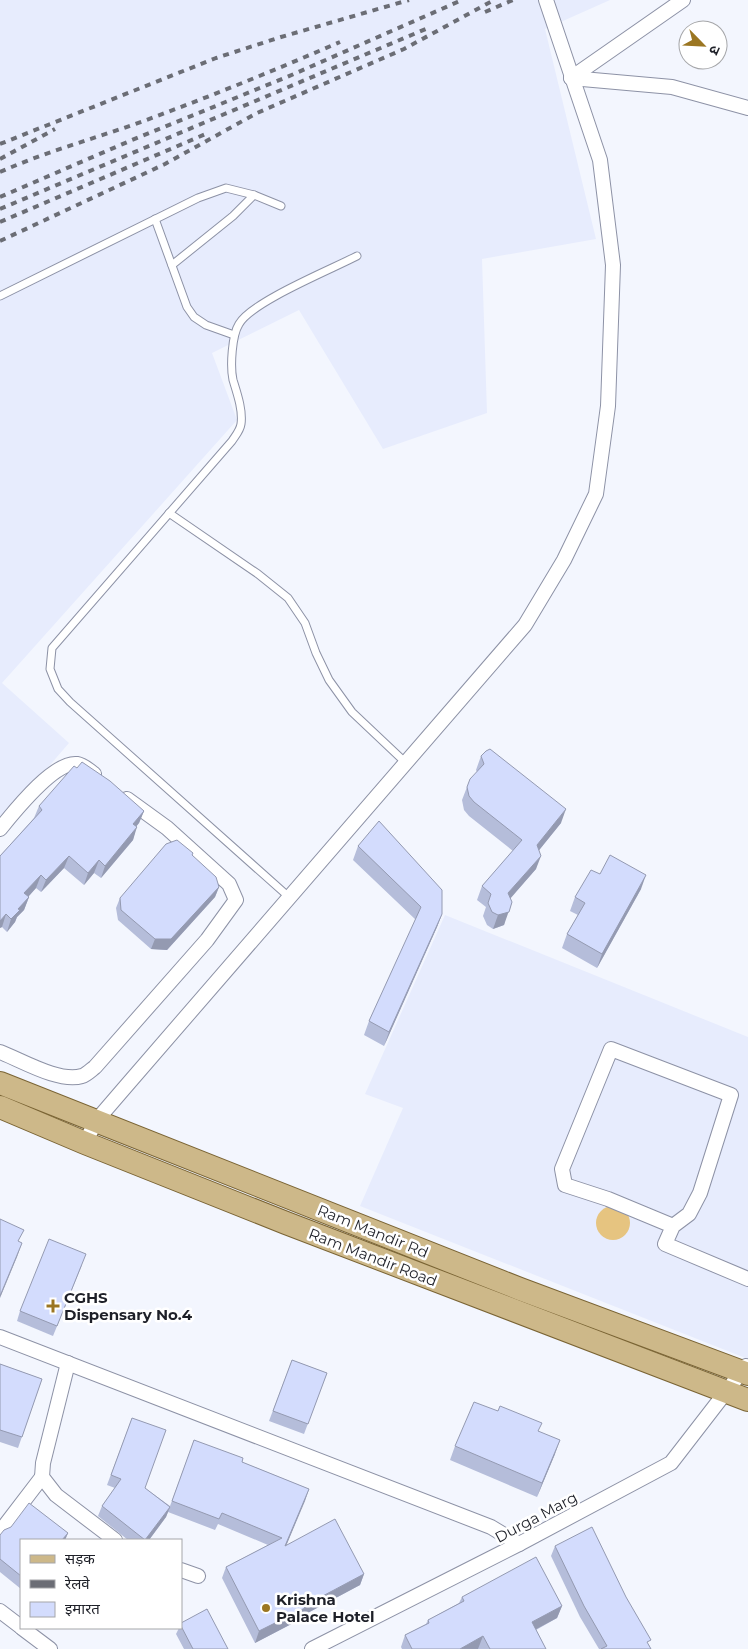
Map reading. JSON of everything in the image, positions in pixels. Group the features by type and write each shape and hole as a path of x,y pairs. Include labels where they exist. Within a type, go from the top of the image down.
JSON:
{"main road":[{"name":"Ram Mandir Rd","path":"0,1083 520,1289 746,1369"},
{"name":"Ram Mandir Road","path":"0,1107 286,1223 748,1400"}],"street":[{"path":"86,1143 96,1121 525,625 564,560 596,494 608,406 613,265 600,160 546,0"},
{"path":"571,78 683,0"},
{"path":"601,81 610,51"},
{"path":"571,78 672,87 748,108"},
{"path":"0,829 33,789 67,765 78,764 103,780"},
{"path":"0,1052 55,1074 70,1077 83,1076 95,1067 207,940 236,900 229,884 167,828 119,792"},
{"path":"674,1226 608,1199 565,1185 562,1168 611,1049 731,1095 700,1193 689,1214 674,1226 665,1244 748,1279"},
{"path":"0,1336 491,1527 520,1544"},
{"path":"0,1532 42,1477 43,1463 68,1363"},
{"name":"Durga Marg","path":"312,1649 520,1544 671,1463 726,1391 746,1369"},
{"path":"42,1477 56,1495 114,1539"},
{"path":"182,1570 198,1576"},
{"path":"0,1611 20,1626"},
{"path":"25,1629 50,1649"}],"lane":[{"path":"0,296 198,198 226,188 254,195 281,206"},
{"path":"172,265 233,216 254,195"},
{"path":"155,219 187,307 194,318 206,325 234,335"},
{"path":"289,897 70,702 58,689 50,669 52,648 232,441 241,424 239,402 232,375 234,335 239,322 257,306 357,256"},
{"path":"169,514 258,574 288,598 305,623 316,653 329,680 352,712 406,763"}],"shaded area":[{"path":"0,0 610,0 545,29 596,239 482,259 487,413 383,449 299,310 212,353 237,420 2,683 69,743 0,823"},
{"path":"445,915 748,1037 748,1359 360,1206 403,1108 365,1094"},
{"path":"613,1206 625,1211 630,1223 625,1235 613,1240 601,1235 596,1223 601,1211"}],"building":[{"path":"490,749 566,809 537,845 541,856 508,893 512,902 509,912 498,915 492,912 488,903 491,894 482,886 522,840 469,796 467,787 470,779 484,764 481,756"},
{"path":"82,762 110,781 144,811 133,824 137,827 105,866 99,860 88,873 69,856 46,880 41,875 24,893 29,897 18,909 20,910 11,919 6,914 0,921 0,856 42,810 39,806 74,766 77,768"},
{"path":"379,821 442,890 442,914 389,1032 369,1021 421,907 358,846"},
{"path":"177,840 193,853 192,855 216,877 219,887 171,939 155,939 121,910 120,898 166,844"},
{"path":"610,855 646,875 602,954 567,934 585,903 575,897 591,870 600,874"},
{"path":"0,1219 24,1230 18,1241 22,1243 0,1296"},
{"path":"49,1239 86,1254 57,1326 20,1311"},
{"path":"292,1360 327,1373 308,1424 273,1411"},
{"path":"0,1364 42,1379 22,1437 0,1430"},
{"path":"474,1402 498,1411 500,1406 542,1423 538,1431 560,1440 542,1483 455,1446"},
{"path":"132,1418 166,1430 145,1488 170,1507 146,1539 102,1506 121,1479 111,1475"},
{"path":"194,1440 243,1458 242,1462 309,1489 285,1546 335,1519 364,1574 304,1606 305,1608 259,1631 226,1567 282,1538 222,1513 219,1519 172,1501"},
{"path":"29,1503 68,1533 63,1539 20,1539 20,1575 0,1559 0,1535 4,1530 11,1527"},
{"path":"592,1527 626,1597 651,1640 647,1642 651,1649 601,1649 607,1646 584,1606 555,1546"},
{"path":"536,1557 562,1606 532,1622 546,1649 490,1649 483,1636 460,1649 412,1649 405,1635 429,1623 428,1620 464,1601 462,1597"},
{"path":"207,1609 228,1649 193,1649 182,1628 182,1622"}],"railway":[{"path":"0,144 216,58 409,0"},
{"path":"0,197 132,140 287,77 462,0"},
{"path":"0,241 165,164 257,113 404,49 494,0"},
{"path":"485,12 513,0"},
{"path":"0,209 428,28"},
{"path":"0,172 39,156 180,107 340,42"},
{"path":"0,159 55,129"},
{"path":"0,222 208,133"}],"place":[{"name":"CGHS Dispensary No.4","path":"53,1306"},
{"name":"Krishna Palace Hotel","path":"266,1608"}]}
